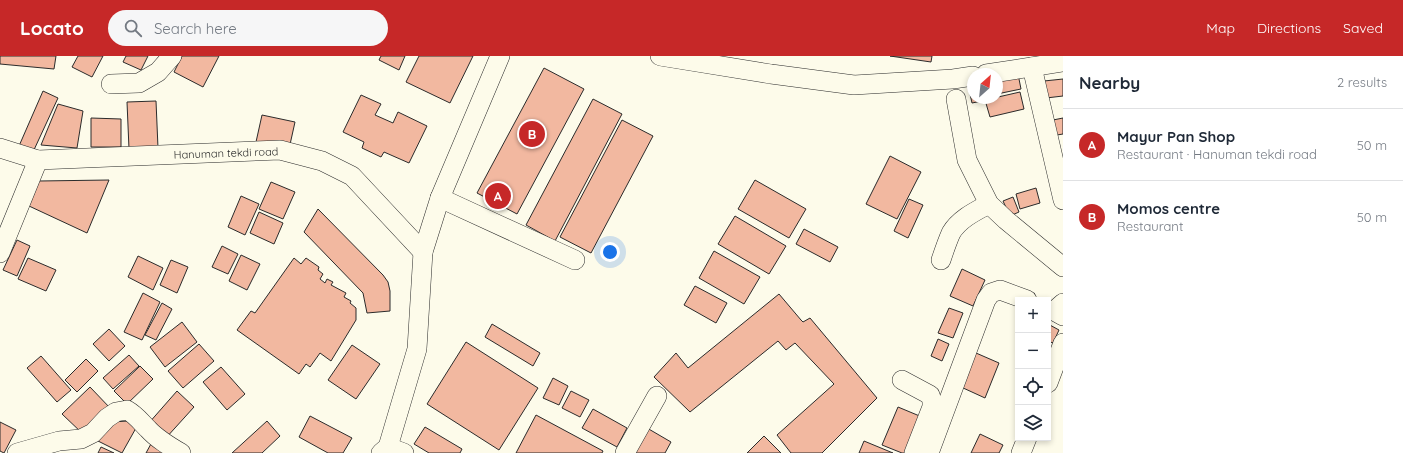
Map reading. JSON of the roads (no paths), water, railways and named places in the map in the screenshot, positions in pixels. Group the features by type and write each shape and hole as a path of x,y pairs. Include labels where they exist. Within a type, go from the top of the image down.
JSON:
{"street":[{"path":"111,84 139,83 158,72 172,56"},
{"path":"391,451 417,349 424,252 440,198 500,56"},
{"path":"660,56 771,74 854,85 967,77"},
{"path":"1003,71 1063,62"},
{"path":"1032,67 1063,200"},
{"path":"956,99 967,160 989,204 1063,268"},
{"name":"Hanuman tekdi road","path":"0,148 38,160 280,150 322,161 352,176 424,252"},
{"path":"0,253 38,160"},
{"path":"440,198 575,260"},
{"path":"941,260 952,232 973,212 989,204"},
{"path":"929,453 986,300 992,293 1000,290 1019,297"},
{"path":"1051,375 1063,344"},
{"path":"902,380 930,395 932,401 932,407 914,453"},
{"path":"625,453 657,396"},
{"path":"17,453 59,441 81,439 94,433 107,418 116,412 127,410 134,414 160,440 181,453"},
{"path":"1021,453 1026,441"}],"place":[{"name":"Momos centre","path":"532,134"},
{"name":"Mayur Pan Shop","path":"498,196"}]}
